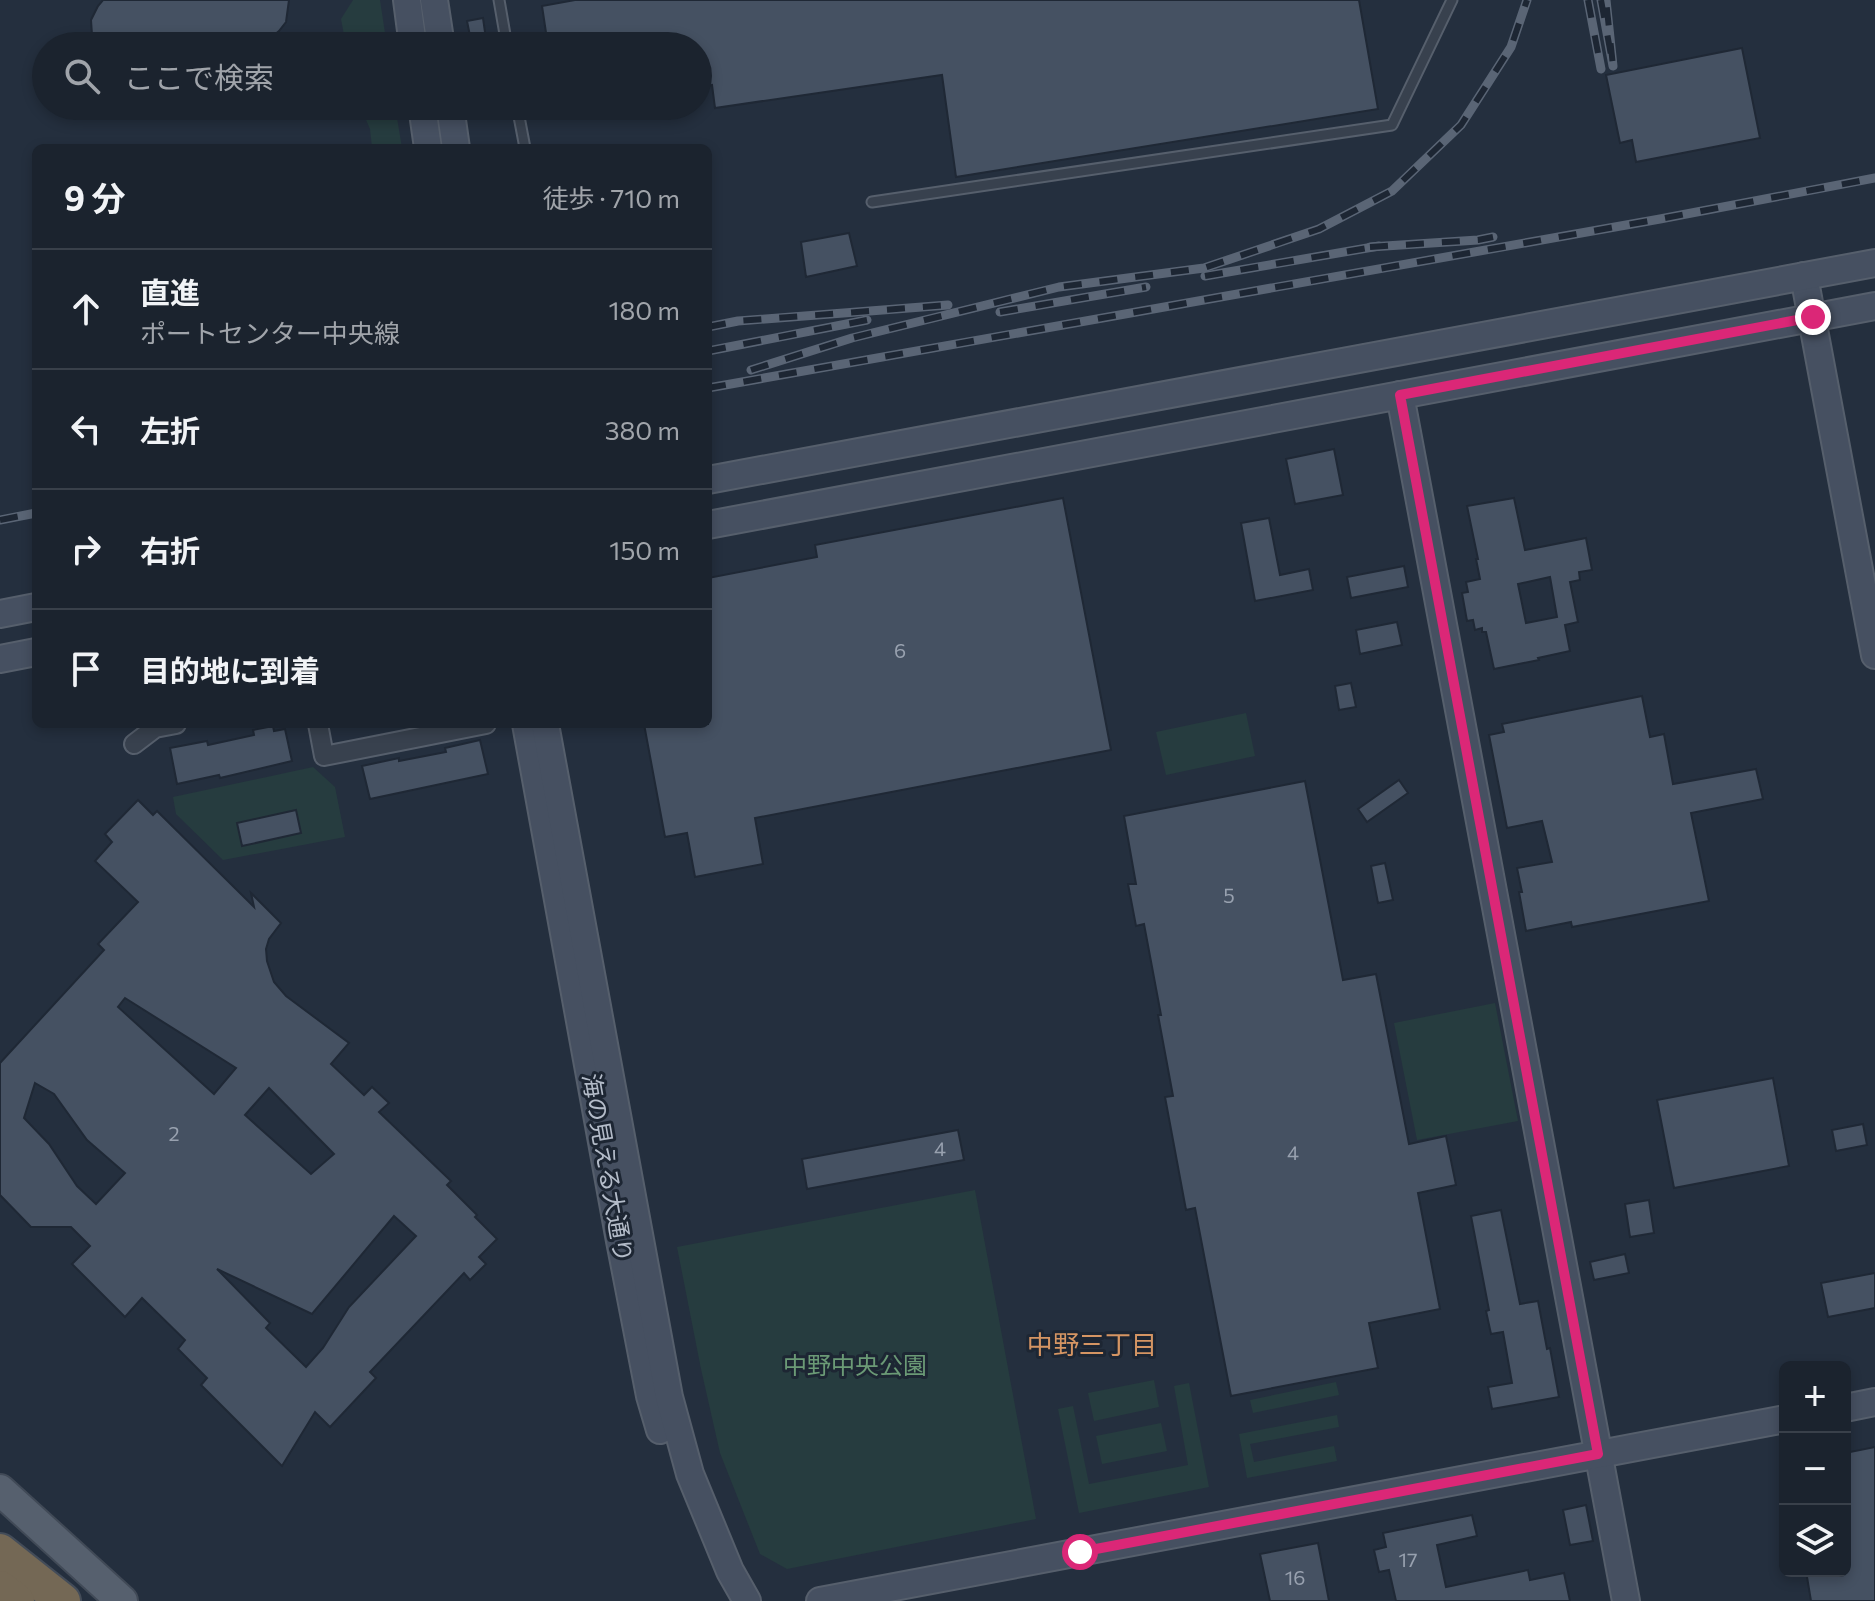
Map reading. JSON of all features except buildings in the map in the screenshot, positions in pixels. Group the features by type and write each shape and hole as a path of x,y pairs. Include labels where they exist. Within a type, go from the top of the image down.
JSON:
{"highway":[{"path":"0,1551 63,1601"},
{"path":"0,1588 17,1601"}],"main road":[{"path":"0,1490 122,1601"},
{"path":"0,1571 32,1601"}],"street":[{"path":"407,0 411,32"},
{"path":"434,0 439,32"},
{"path":"424,120 427,144"},
{"path":"452,120 455,144"},
{"path":"712,479 1875,263"},
{"path":"1804,276 1875,655"},
{"path":"712,524 1875,306"},
{"path":"1400,395 1626,1601"},
{"path":"0,614 32,608"},
{"path":"0,659 32,653"},
{"path":"134,744 155,728"},
{"path":"319,728 324,756 432,729"},
{"name":"海の見える大通り","path":"527,728 650,1396 674,1479 726,1601"},
{"path":"546,728 669,1397 690,1474 730,1571 747,1601"},
{"path":"1851,1407 1875,1402"},
{"path":"820,1601 1779,1420"}],"lane":[{"path":"499,0 505,32"},
{"path":"872,202 1392,125 1452,0"},
{"path":"520,120 524,144"}],"green space":[{"path":"353,0 380,0 385,32 343,32 341,19"},
{"path":"366,120 397,120 401,144 372,144"},
{"path":"1246,713 1255,756 1166,775 1156,732"},
{"path":"313,767 335,787 345,837 223,860 176,814 173,797"},
{"path":"1495,1003 1518,1121 1417,1140 1394,1023"},
{"name":"中野中央公園","path":"975,1190 1036,1519 787,1569 760,1554 720,1453 677,1247"},
{"path":"1154,1380 1159,1407 1094,1421 1088,1393"},
{"path":"1336,1382 1339,1395 1253,1413 1250,1400"},
{"path":"1189,1383 1209,1487 1079,1513 1058,1409 1073,1406 1089,1484 1188,1465 1174,1386"},
{"path":"1337,1415 1339,1427 1250,1444 1254,1462 1334,1446 1337,1461 1247,1478 1239,1434"},
{"path":"1161,1423 1167,1451 1102,1464 1096,1436"}],"railway":[{"path":"751,370 852,338 1059,287 1204,268 1319,229 1392,191 1461,125 1511,47 1527,0"},
{"path":"1588,0 1601,69"},
{"path":"1601,0 1613,66 1606,0"},
{"path":"712,387 1875,178"},
{"path":"1370,247 1493,237"},
{"path":"1205,276 1379,246"},
{"path":"1000,312 1146,287"},
{"path":"712,326 738,321 948,305"},
{"path":"712,350 867,320"},
{"path":"0,520 32,514"}],"district":[{"name":"中野三丁目","path":"1092,1345"}],"route":[{"path":"1080,1552 1598,1454 1400,395 1813,317"}]}
